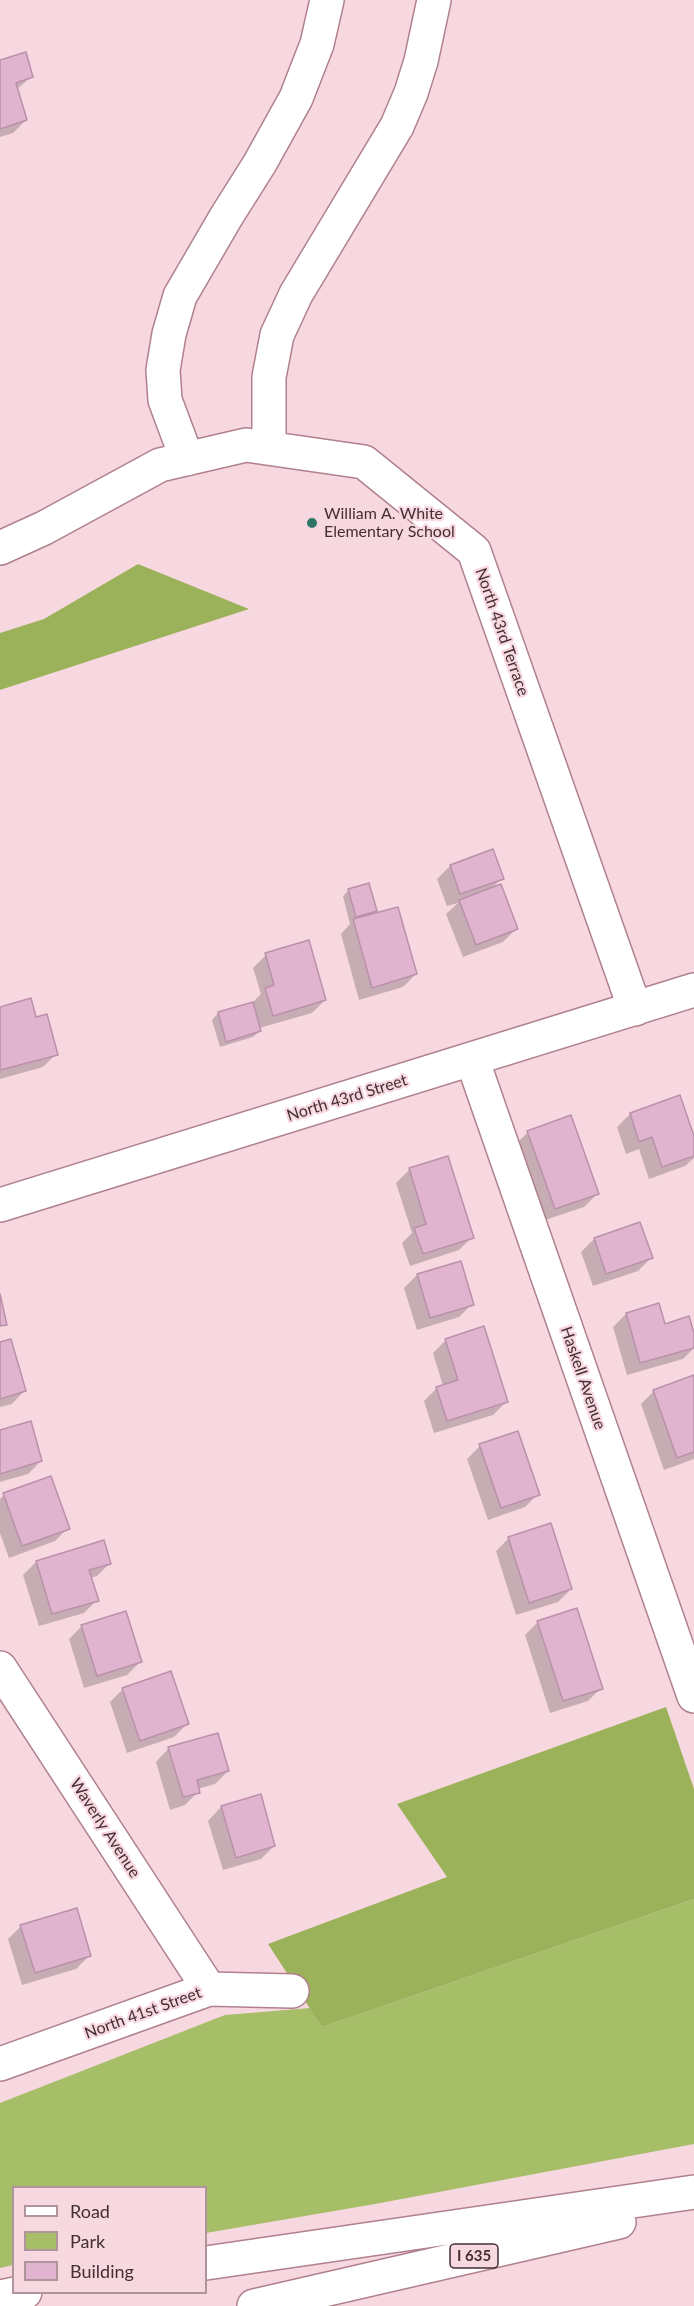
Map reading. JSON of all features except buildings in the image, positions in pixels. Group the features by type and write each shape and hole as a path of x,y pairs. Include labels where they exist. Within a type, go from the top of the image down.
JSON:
{"main road":[{"path":"187,459 165,400 163,387 171,325 180,296 296,98 317,44 327,0"},
{"path":"269,448 269,377 277,335 296,294 397,126 418,71 434,0"},
{"name":"North 43rd Terrace","path":"0,548 44,528 159,465 246,445 364,462 474,551 635,1008"},
{"name":"North 43rd Street","path":"0,1205 694,990"},
{"name":"Haskell Avenue","path":"472,1059 694,1696"},
{"name":"Waverly Avenue","path":"0,1668 209,1989"},
{"name":"North 41st Street","path":"0,2064 209,1989 292,1991"},
{"path":"207,2263 694,2192"},
{"name":"I 635","path":"254,2306 694,2205"},
{"path":"0,2297 15,2294"}],"green space":[{"path":"138,564 249,609 0,690 0,633 44,619"},
{"path":"666,1707 694,1789 694,1899 322,2027 268,1944 447,1877 397,1804"},
{"path":"694,1899 694,2144 207,2233 207,2186 12,2186 12,2265 0,2268 0,2103 225,2015 310,2008 322,2027"}],"place":[{"name":"William A. White Elementary School","path":"312,523"}]}
